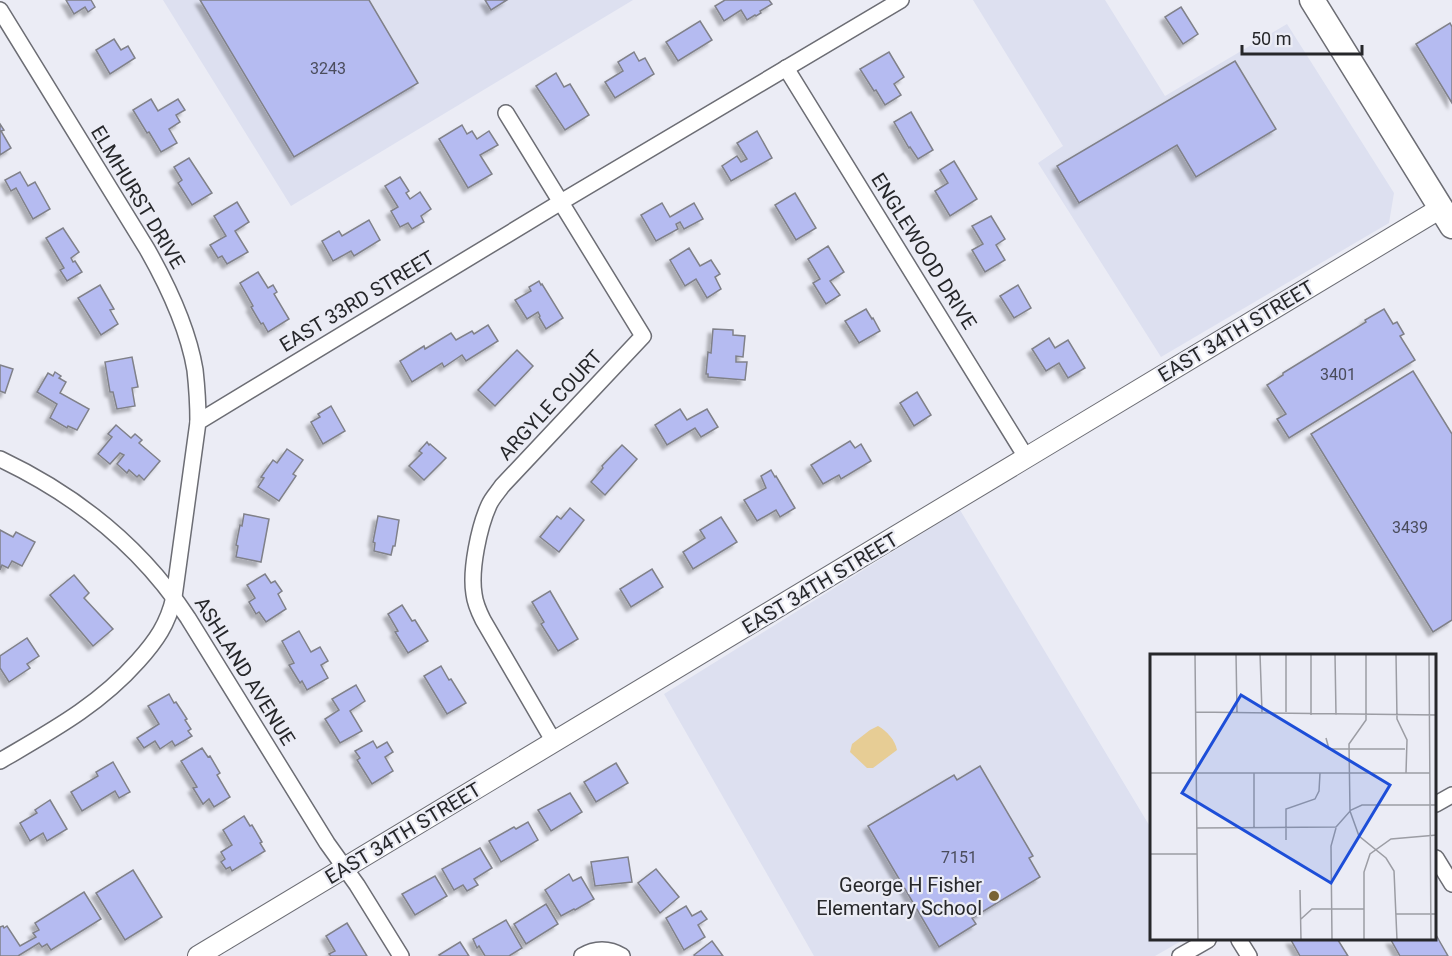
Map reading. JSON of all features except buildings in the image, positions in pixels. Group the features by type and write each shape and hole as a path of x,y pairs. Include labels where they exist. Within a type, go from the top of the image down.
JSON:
{"main road":[{"path":"1312,0 1446,217"}],"street":[{"name":"EAST 33RD STREET","path":"198,422 901,0"},
{"name":"ELMHURST DRIVE","path":"0,10 147,249 166,286 190,348 198,392 198,422"},
{"name":"ENGLEWOOD DRIVE","path":"786,68 1026,457"},
{"name":"ARGYLE COURT","path":"506,113 643,336 502,486 489,504 478,535 473,591 477,608 554,742"},
{"name":"EAST 34TH STREET","path":"198,956 1026,457 1446,217"},
{"path":"0,761 72,718 108,691 130,670 166,624 174,597 198,422"},
{"name":"ASHLAND AVENUE","path":"0,459 60,492 107,527 140,557 174,597 400,956"},
{"path":"1437,803 1452,795"},
{"path":"1437,860 1452,884"},
{"path":"1180,956 1205,941"},
{"path":"1240,941 1249,956"},
{"path":"583,955 600,950 616,952 622,956"}],"shaded area":[{"path":"163,0 633,0 291,206"},
{"path":"973,0 1105,0 1165,96 1287,24 1394,193 1389,223 1161,357 1038,163 1063,146"},
{"path":"960,510 1150,827 1150,941 1181,941 1155,956 814,956 664,694"},
{"path":"878,726 890,736 897,750 873,768 867,768 850,752 852,744"}],"place":[{"name":"George H Fisher Elementary School","path":"994,896"}]}
